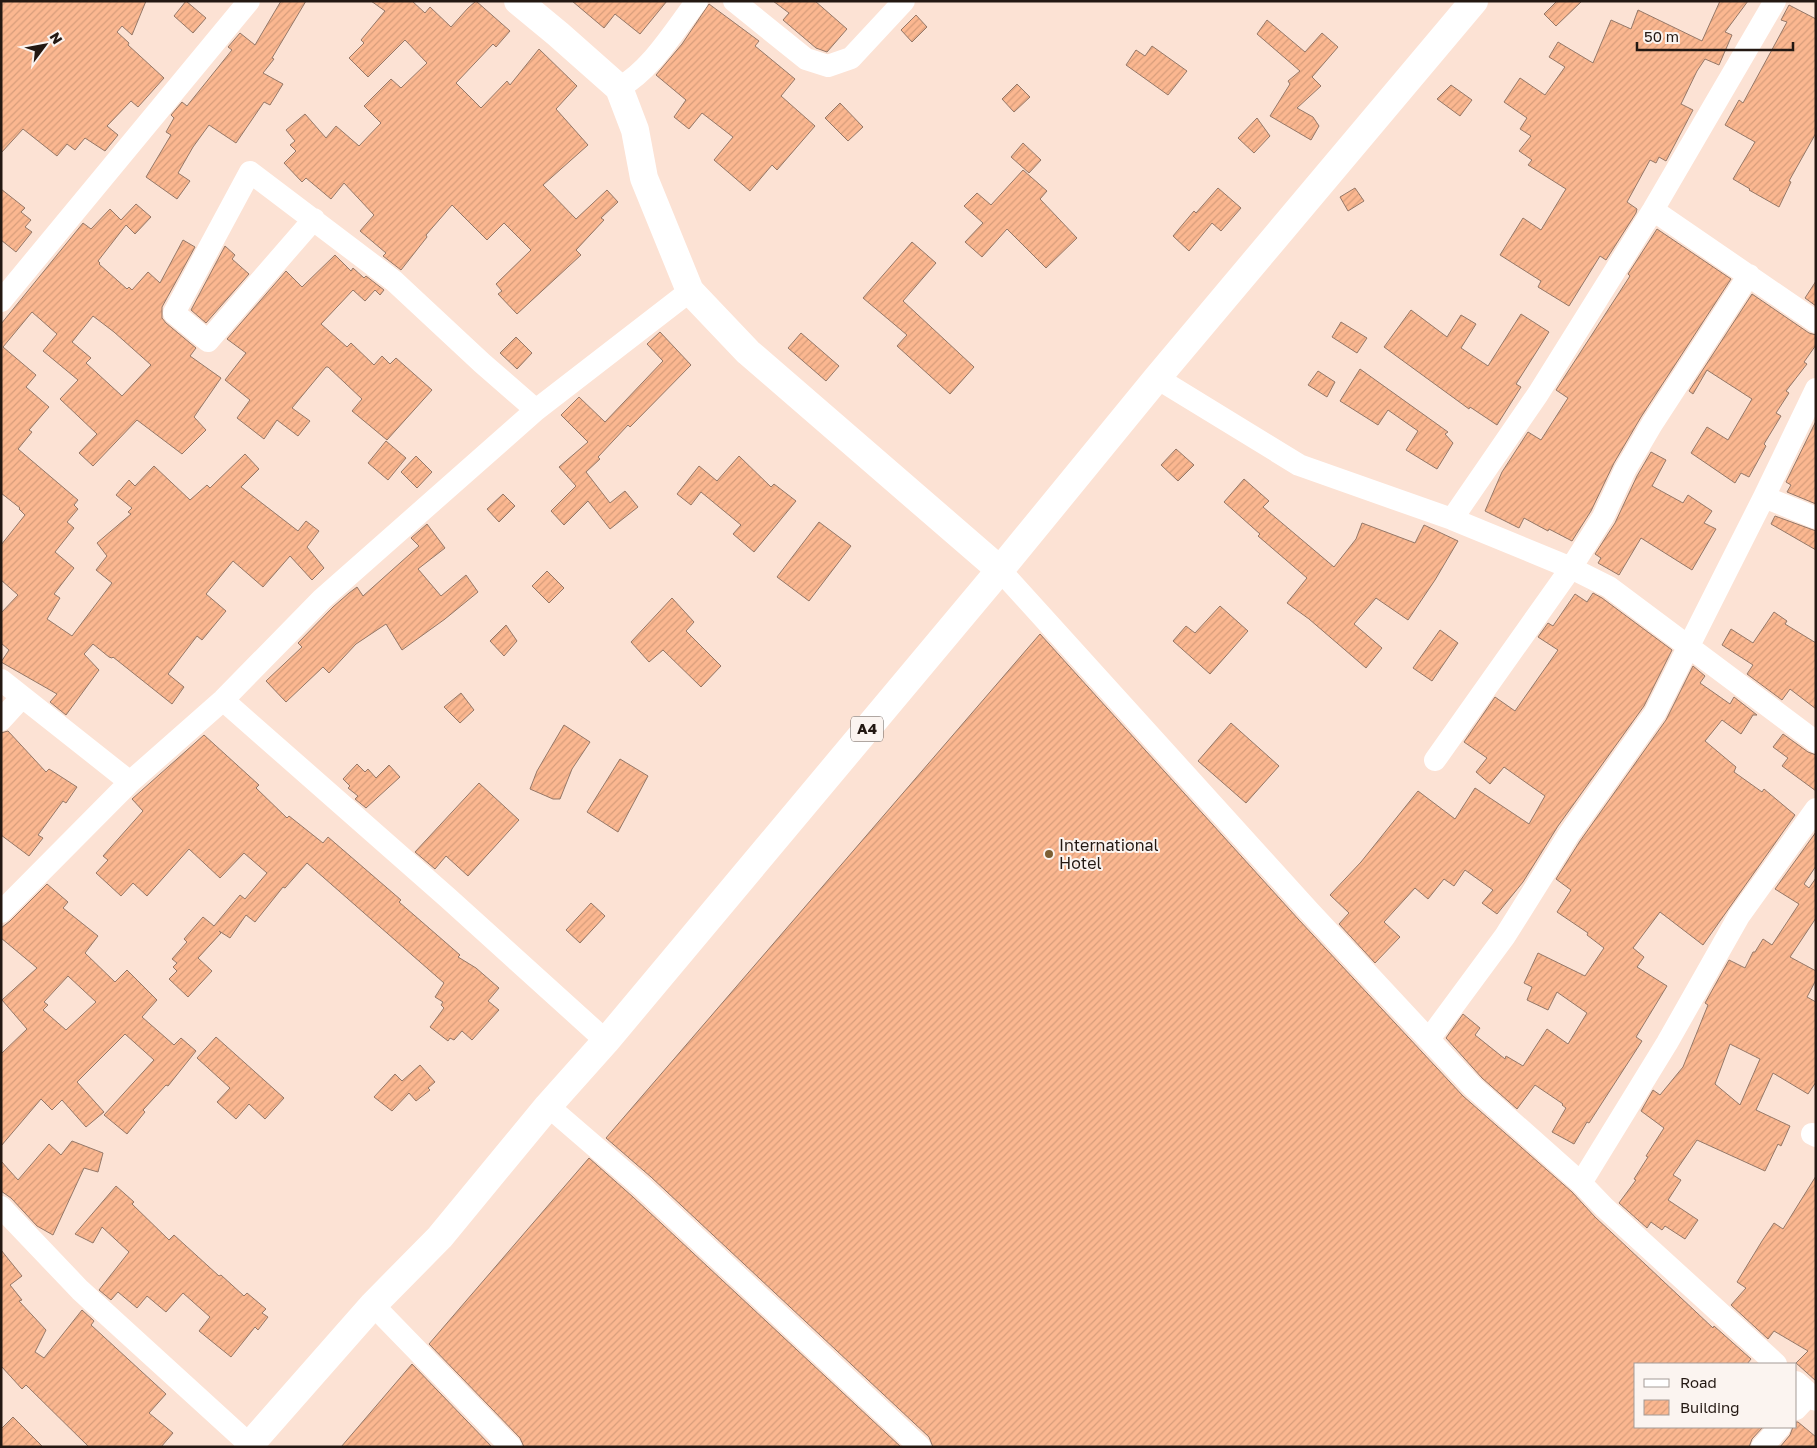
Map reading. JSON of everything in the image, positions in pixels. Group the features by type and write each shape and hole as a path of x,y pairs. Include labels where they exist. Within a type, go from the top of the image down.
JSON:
{"main road":[{"path":"518,1 619,88 634,130 644,178 690,291 748,352 1000,570"},
{"name":"A4","path":"249,1446 373,1305 440,1237 548,1106 606,1041 1000,570 1157,378 1474,1"}],"street":[{"path":"1,300 248,1"},
{"path":"619,88 631,81 652,59 697,1"},
{"path":"734,1 806,59 828,66 851,58 904,1"},
{"path":"1452,519 1538,394 1653,210 1775,1"},
{"path":"314,219 208,340 174,313 250,172 314,219 394,281 482,363 536,410"},
{"path":"1653,210 1816,322"},
{"path":"1435,760 1571,568 1603,518 1625,470 1652,424 1748,275"},
{"path":"1,912 130,782 223,700 322,599 536,410 690,291"},
{"path":"1157,378 1300,465 1452,519 1571,568 1609,587 1816,742"},
{"path":"1429,1039 1505,936 1569,834 1655,713 1689,648 1816,389"},
{"path":"1764,497 1816,518"},
{"path":"1000,570 1309,911 1473,1087 1581,1183 1604,1207 1775,1363"},
{"path":"1,680 130,782"},
{"path":"1,720 22,697"},
{"path":"223,700 448,898 606,1041"},
{"path":"1581,1183 1667,1044 1739,916 1816,809"},
{"path":"548,1106 642,1187 920,1447"},
{"path":"1,1207 80,1290 249,1446"},
{"path":"373,1305 511,1447"},
{"path":"1762,1447 1779,1428"}],"building":[{"path":"1,1 146,1 132,35 122,26 117,32 129,43 128,45 164,78 138,107 131,101 107,126 118,135 105,151 85,138 75,150 67,144 57,156 23,129 1,153"},
{"path":"186,1 206,18 193,33 174,16"},
{"path":"281,1 306,1 272,58 274,59 263,73 283,84 270,105 264,102 236,143 209,125 193,147 178,173 190,181 177,199 146,177 171,135 166,132 174,118 171,115 182,102 187,106 232,50 228,47 240,33 255,45"},
{"path":"371,1 412,1 425,13 430,7 451,27 476,1 510,31 496,47 493,44 456,83 481,108 507,81 510,85 539,49 577,86 556,109 588,145 543,185 576,219 607,190 618,202 601,218 604,220 576,250 581,255 517,314 498,294 502,291 496,284 531,250 504,223 487,240 452,205 426,235 427,237 401,270 383,256 386,253 360,231 374,215 344,183 331,199 306,178 302,182 284,163 296,151 290,145 295,141 286,130 305,114 326,138 336,126 359,146 381,123 364,106 391,79 401,88 427,63 405,40 368,77 349,58 364,43 361,40 385,11"},
{"path":"572,1 667,1 640,34 615,14 604,28"},
{"path":"773,1 815,1 847,29 827,52 816,48 783,20 789,13"},
{"path":"1557,1 1582,1 1556,26 1544,14"},
{"path":"1720,1 1748,1 1725,32 1732,35 1719,65 1705,59 1697,71 1681,104 1693,110 1666,161 1659,157 1656,163 1650,160 1627,202 1637,209 1636,213 1606,260 1600,256 1569,306 1538,287 1541,281 1500,255 1523,218 1541,230 1566,189 1528,165 1532,160 1519,151 1531,136 1520,129 1527,118 1504,102 1520,78 1545,95 1565,67 1549,57 1558,42 1593,63 1611,20 1631,29 1638,10 1702,41"},
{"path":"709,4 759,41 755,46 795,79 781,96 815,126 777,170 772,165 750,191 714,160 733,137 702,113 689,129 674,117 686,100 656,75 682,44"},
{"path":"1789,5 1816,19 1816,133 1789,181 1791,182 1779,207 1733,179 1755,142 1725,125 1739,100 1743,103 1787,22 1781,20"},
{"path":"916,15 927,27 912,42 901,30"},
{"path":"1267,20 1305,52 1322,33 1338,47 1312,77 1321,86 1297,108 1313,117 1319,126 1311,140 1270,116 1290,84 1288,81 1300,71 1257,34"},
{"path":"1152,46 1187,71 1168,95 1126,65 1136,50 1145,56"},
{"path":"1017,84 1030,97 1014,112 1002,99"},
{"path":"1451,85 1472,100 1460,116 1437,99"},
{"path":"840,103 863,127 848,141 825,118"},
{"path":"1257,118 1270,136 1254,153 1238,138"},
{"path":"1023,143 1041,160 1029,173 1011,157"},
{"path":"1023,170 1047,191 1040,199 1077,238 1046,268 1007,229 982,257 965,242 983,223 964,206 977,193 991,205"},
{"path":"1218,188 1241,208 1221,231 1212,223 1189,251 1173,236 1194,211 1196,213"},
{"path":"1355,188 1364,201 1348,211 1340,197"},
{"path":"1,189 25,208 21,212 31,220 25,227 32,232 16,252 1,240"},
{"path":"136,204 151,217 135,234 126,225 98,261 127,289 129,287 132,290 148,272 160,283 183,240 195,247 162,307 162,318 196,348 190,356 221,378 194,417 206,430 182,454 137,420 93,466 79,453 97,434 60,399 78,380 43,351 57,334 32,312 3,347 36,375 26,387 49,407 29,430 32,432 18,449 78,500 74,505 78,509 67,522 74,528 55,552 74,568 54,594 60,598 47,619 72,636 112,583 96,570 107,556 97,543 131,514 128,512 132,508 116,495 129,480 135,486 154,466 190,500 207,485 210,488 245,454 259,469 241,487 298,531 306,521 319,531 307,547 324,568 312,580 290,556 263,587 233,561 206,594 226,611 202,640 197,636 168,674 184,687 172,704 113,657 109,657 93,644 84,654 99,670 66,715 50,702 57,694 1,662 9,650 1,643 1,613 18,595 1,580 1,545 25,515 20,508 1,493 1,324 83,223 91,229 110,209 121,220","holes":["93,316 151,365 122,396 86,363 91,358 72,342"]},
{"path":"1657,229 1731,279 1641,417 1614,463 1591,511 1572,541 1524,518 1519,528 1485,511 1502,472 1528,432 1541,440 1568,398 1556,390 1630,276 1628,274"},
{"path":"912,242 936,263 903,301 974,367 950,394 897,346 907,335 863,298"},
{"path":"225,246 235,255 232,259 249,274 206,323 191,310"},
{"path":"335,255 351,271 353,268 364,278 366,276 384,290 380,295 375,290 365,301 353,290 321,324 347,347 351,343 374,365 382,356 390,364 396,358 432,390 387,440 352,411 362,399 326,367 292,408 310,421 298,436 277,420 264,439 237,418 250,400 225,380 246,353 227,339 286,271 302,287"},
{"path":"1816,281 1816,306 1805,298"},
{"path":"1752,294 1809,333 1816,335 1816,345 1804,362 1807,364 1786,391 1789,393 1776,413 1781,416 1764,444 1766,446 1749,477 1741,473 1735,483 1691,453 1707,427 1728,440 1752,399 1707,370 1693,394 1689,391"},
{"path":"1411,310 1447,337 1461,315 1476,324 1461,348 1488,366 1521,314 1549,332 1516,384 1521,387 1497,425 1470,407 1469,409 1384,347"},
{"path":"1341,322 1367,338 1357,353 1332,337"},
{"path":"660,332 691,365 630,427 628,425 598,457 600,459 586,472 610,503 625,491 638,507 610,529 588,501 564,525 551,511 576,486 559,467 588,442 561,415 579,397 605,422 663,361 647,344"},
{"path":"801,333 839,366 826,381 788,348"},
{"path":"516,337 532,353 517,369 500,353"},
{"path":"1360,369 1448,432 1445,434 1453,443 1437,469 1406,450 1418,431 1388,410 1378,425 1340,401"},
{"path":"1318,371 1335,382 1327,397 1308,385"},
{"path":"1816,421 1816,504 1787,492 1791,485 1786,482"},
{"path":"386,441 406,458 388,480 368,463"},
{"path":"1176,449 1194,465 1178,481 1161,465"},
{"path":"1651,452 1666,460 1652,486 1683,503 1688,495 1712,511 1704,523 1716,529 1692,570 1641,538 1619,575 1598,563 1601,558 1595,554 1615,523 1637,476"},
{"path":"416,456 432,472 417,488 401,472"},
{"path":"739,456 771,487 774,484 796,501 754,552 733,534 741,525 701,492 691,505 677,494 699,466 717,481"},
{"path":"1244,479 1269,501 1263,507 1334,567 1356,539 1362,523 1415,543 1424,525 1458,541 1408,620 1376,598 1354,624 1382,648 1366,668 1309,619 1287,603 1307,578 1258,536 1260,534 1224,502"},
{"path":"503,494 515,506 499,522 487,509"},
{"path":"1775,516 1816,531 1816,550 1771,524"},
{"path":"819,522 851,546 809,601 777,577"},
{"path":"427,524 445,548 418,569 441,596 466,575 478,592 402,650 386,624 356,644 329,673 323,667 286,702 266,681 302,647 298,643 333,607 357,587 363,596 419,546 411,538"},
{"path":"547,571 564,588 549,603 532,586"},
{"path":"1593,593 1672,650 1644,706 1558,826 1523,882 1497,914 1482,903 1493,890 1465,870 1454,886 1444,879 1428,899 1415,888 1384,922 1400,937 1375,963 1339,924 1349,913 1330,895 1361,862 1418,791 1455,819 1475,788 1529,824 1545,796 1504,767 1490,784 1476,772 1487,758 1464,742 1495,697 1515,711 1558,650 1538,637 1548,623 1553,626 1575,594 1587,602"},
{"path":"672,598 694,622 686,631 721,666 701,687 663,650 649,662 631,642"},
{"path":"1220,606 1248,631 1210,674 1173,641 1186,626 1195,633"},
{"path":"1774,612 1787,621 1785,624 1816,643 1816,709 1790,689 1782,700 1747,674 1753,665 1722,645 1731,629 1753,643"},
{"path":"506,625 517,641 504,656 490,641"},
{"path":"1440,630 1458,643 1432,681 1413,668"},
{"name":"International Hotel","path":"1040,634 1299,920 1463,1096 1572,1192 1595,1217 1713,1328 1714,1326 1751,1359 1748,1363 1634,1363 1634,1428 1762,1428 1752,1439 1749,1447 933,1447 929,1437 651,1177 606,1138"},
{"path":"1693,666 1705,676 1700,683 1730,704 1734,697 1757,715 1753,715 1741,734 1722,720 1705,741 1736,767 1734,772 1762,792 1764,789 1795,815 1703,945 1660,912 1633,948 1644,957 1637,967 1667,986 1636,1037 1642,1041 1574,1144 1552,1132 1566,1108 1563,1104 1535,1085 1517,1109 1482,1078 1446,1038 1463,1014 1480,1028 1475,1035 1505,1059 1506,1056 1523,1066 1547,1029 1568,1044 1587,1013 1557,992 1548,1010 1527,1000 1532,987 1524,983 1538,953 1585,976 1604,948 1587,935 1588,933 1557,912 1571,890 1556,879 1580,841 1666,720"},
{"path":"461,693 474,710 460,723 444,707"},
{"path":"1231,723 1279,766 1246,803 1198,761"},
{"path":"564,725 590,742 572,769 560,799 553,799 530,789 537,771"},
{"path":"8,731 46,772 49,769 77,787 66,803 63,801 38,835 43,838 29,856 1,835 1,733"},
{"path":"1783,734 1808,752 1816,755 1816,791 1782,766 1788,758 1773,747"},
{"path":"204,735 259,785 256,788 287,818 289,816 323,843 328,837 401,900 399,902 460,955 458,957 476,968 499,988 488,1001 499,1010 472,1040 462,1031 454,1040 450,1038 448,1041 430,1027 444,1008 441,1005 443,1002 435,997 444,983 307,863 285,888 283,887 255,922 246,915 230,938 219,931 221,933 198,958 212,971 188,997 169,979 177,971 173,967 177,963 172,959 187,942 184,939 203,917 214,926 240,895 245,899 267,873 244,853 220,878 189,849 147,896 133,883 121,896 96,873 108,860 103,856 143,811 132,799"},
{"path":"620,759 648,776 618,832 587,812"},
{"path":"357,764 365,772 368,769 376,778 389,765 400,777 366,808 355,799 358,796 348,788 350,786 343,779"},
{"path":"479,783 519,820 468,876 446,856 435,869 415,852"},
{"path":"1816,832 1816,866 1804,884 1809,888 1816,878 1816,918 1790,957 1816,971 1816,980 1807,997 1816,1002 1816,1082 1808,1094 1773,1073 1756,1110 1790,1126 1781,1146 1778,1144 1765,1171 1697,1140 1673,1175 1681,1180 1668,1200 1698,1220 1685,1239 1665,1226 1662,1230 1651,1222 1647,1228 1619,1203 1636,1180 1634,1179 1648,1157 1646,1156 1664,1128 1641,1111 1653,1090 1660,1095 1683,1067 1708,1005 1705,1003 1729,960 1745,968 1753,952 1755,952 1763,939 1772,945 1799,904 1775,889","holes":["1730,1044 1760,1059 1740,1105 1715,1084"]},
{"path":"47,884 68,902 63,908 98,936 85,953 115,982 127,970 157,1000 142,1017 174,1045 181,1038 196,1051 168,1086 166,1085 143,1110 145,1112 127,1134 104,1115 154,1060 125,1034 77,1082 104,1112 86,1127 62,1100 52,1110 41,1099 1,1146 1,1054 27,1029 2,1000 37,968 1,938 1,928","holes":["68,976 96,1002 66,1030 43,1010 48,1005 44,1002"]},
{"path":"591,903 605,916 580,943 566,930"},
{"path":"216,1037 284,1098 265,1119 249,1104 236,1119 217,1102 230,1088 197,1058"},
{"path":"420,1065 435,1082 428,1088 430,1090 416,1101 409,1093 392,1111 374,1097 395,1074 402,1081"},
{"path":"72,1141 103,1153 98,1172 84,1168 53,1235 37,1226 11,1198 1,1191 1,1161 18,1180 49,1144 61,1155"},
{"path":"589,1158 901,1447 524,1447 520,1438 429,1344"},
{"path":"1816,1176 1816,1381 1796,1363 1808,1351 1774,1331 1768,1339 1731,1305 1746,1288 1737,1282 1774,1223 1783,1229"},
{"path":"116,1186 134,1202 132,1204 169,1240 174,1235 219,1276 221,1275 244,1296 247,1293 266,1309 262,1313 268,1317 258,1330 255,1327 231,1357 199,1331 210,1317 183,1293 166,1312 147,1296 137,1308 118,1292 111,1300 99,1290 129,1252 102,1227 93,1243 75,1234"},
{"path":"1,1250 22,1276 10,1285 22,1300 19,1301 46,1330 35,1352 44,1358 82,1310 94,1321 91,1325 166,1394 149,1413 173,1433 161,1447 89,1447 26,1385 22,1389 1,1366"},
{"path":"412,1364 492,1447 341,1447"},
{"path":"13,1417 43,1447 1,1447 1,1429"},
{"path":"1798,1422 1816,1437 1816,1447 1780,1447 1790,1435 1793,1428 1797,1428"}],"place":[{"name":"International Hotel","path":"1049,854"}]}
